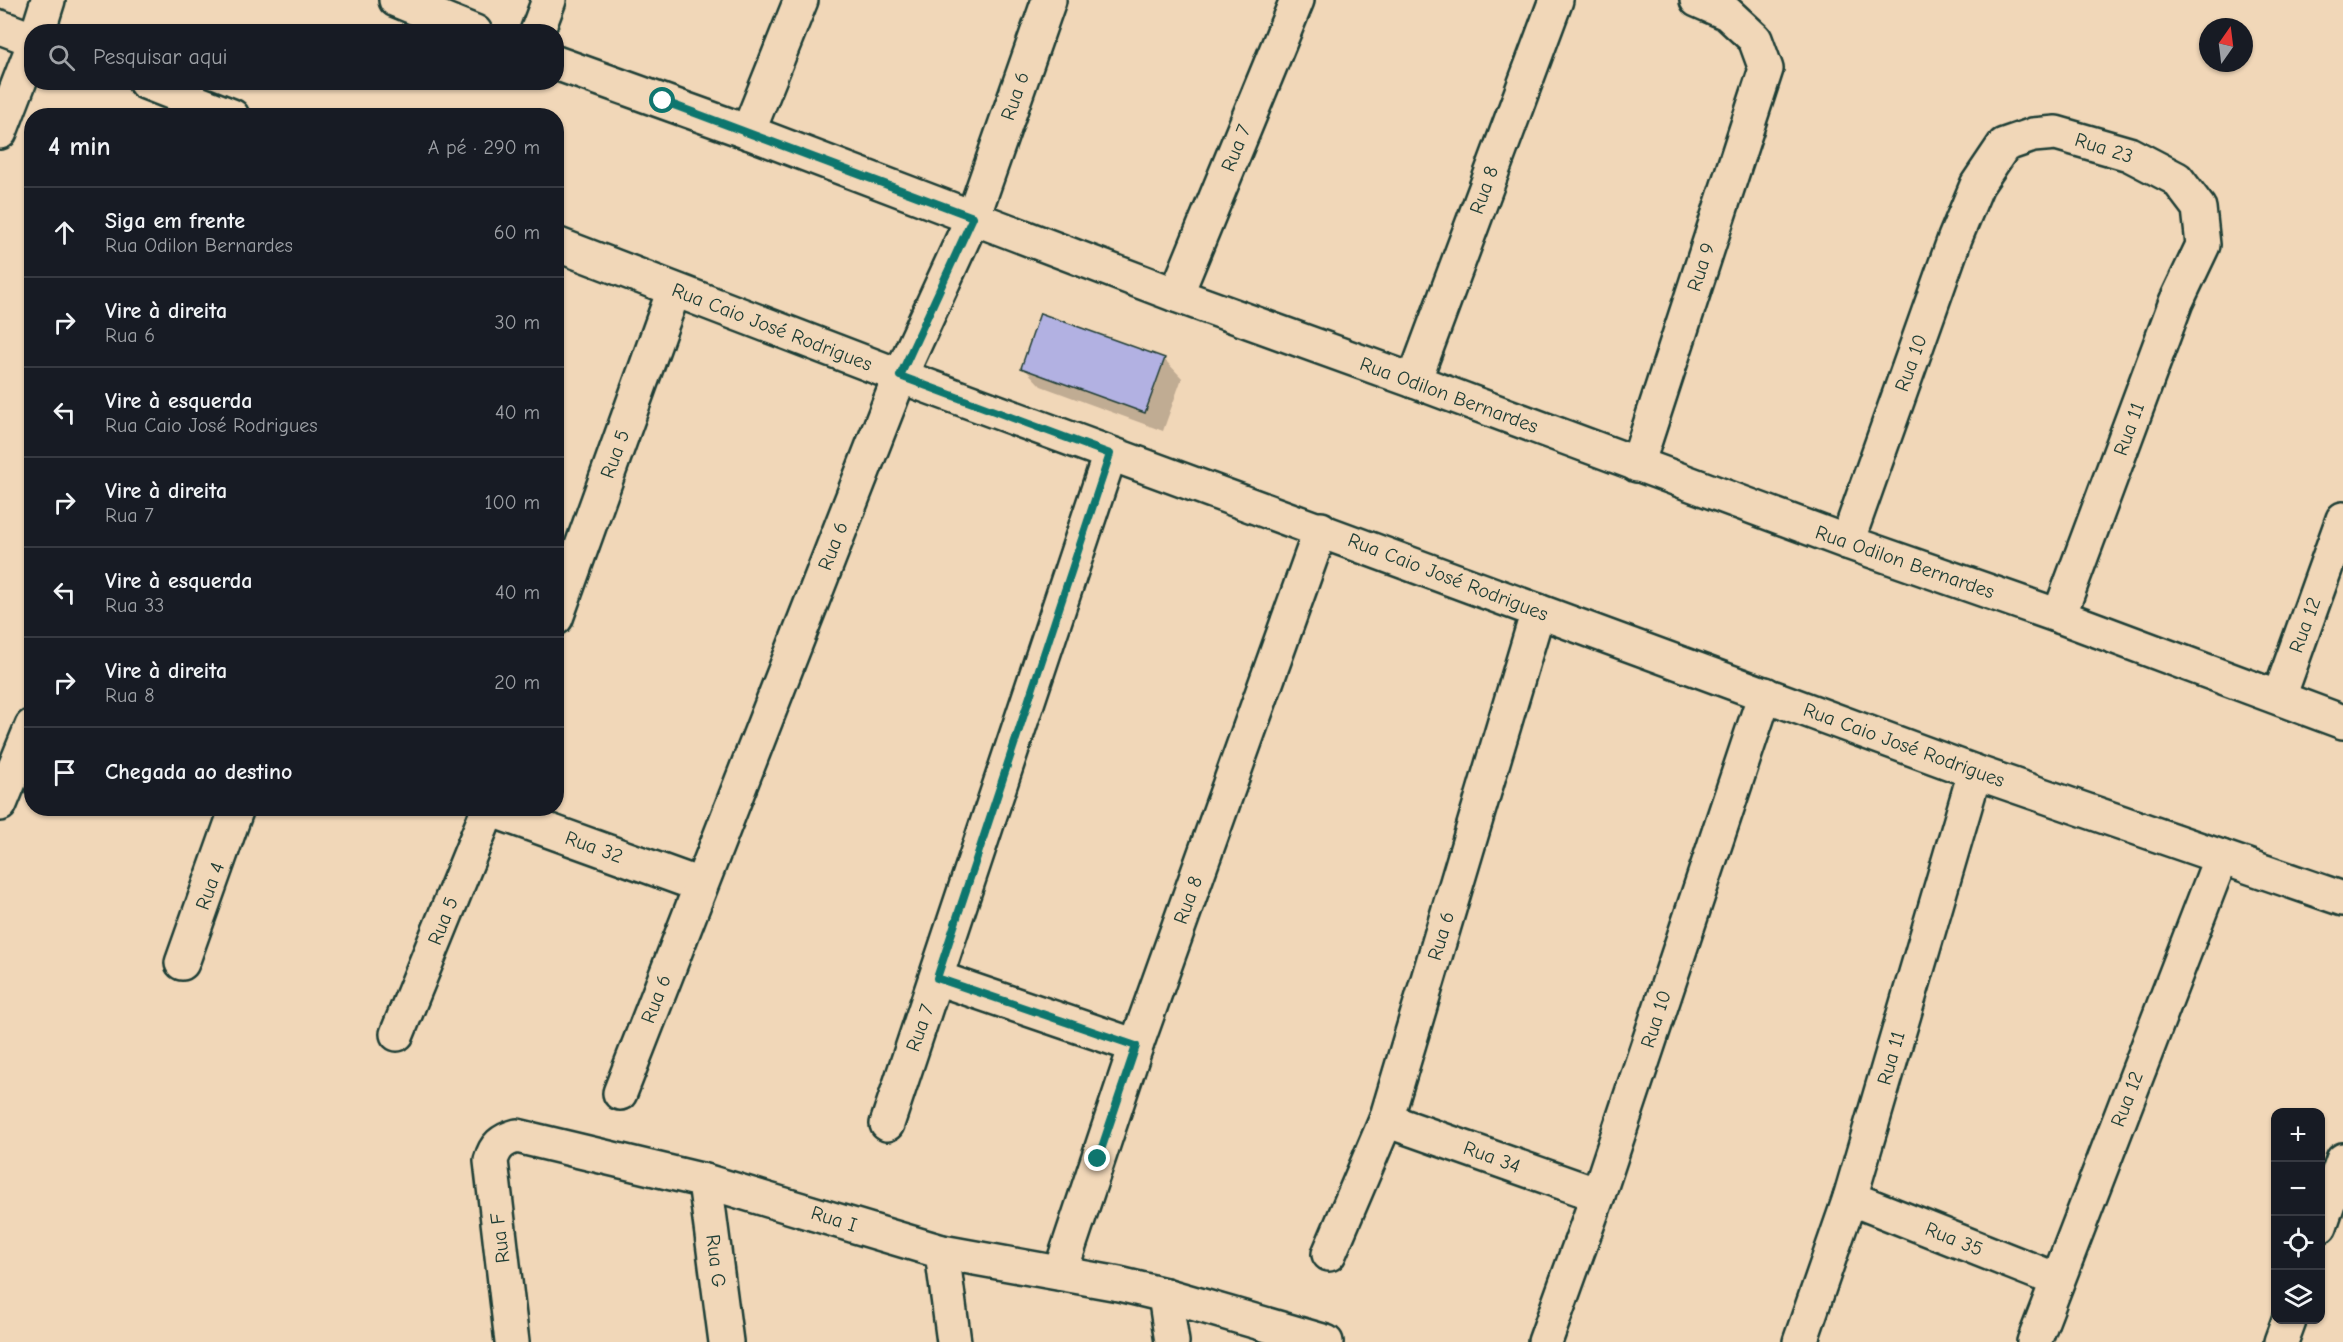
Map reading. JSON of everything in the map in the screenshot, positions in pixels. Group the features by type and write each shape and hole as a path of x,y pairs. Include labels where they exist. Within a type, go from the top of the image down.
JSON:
{"street":[{"path":"40,24 48,0"},
{"path":"396,0 455,24"},
{"path":"540,24 549,0"},
{"path":"748,132 801,0"},
{"name":"Rua 6","path":"620,1093 900,376 973,217 1049,0"},
{"name":"Rua 7","path":"1176,295 1297,0"},
{"name":"Rua 8","path":"1414,381 1556,0"},
{"name":"Rua 9","path":"1637,465 1766,69 1755,39 1727,14 1697,0"},
{"path":"0,27 24,36"},
{"name":"Rua Odilon Bernardes","path":"564,66 748,132 1176,295 1847,542 2059,616 2343,722"},
{"path":"0,132 24,70"},
{"path":"165,90 212,108"},
{"name":"Rua 23","path":"1977,186 2004,145 2033,135 2056,133 2129,154 2177,179 2199,208 2203,245"},
{"name":"Rua 10","path":"1847,542 1955,238 1977,186"},
{"name":"Rua 11","path":"2059,616 2176,302 2203,245"},
{"name":"Rua Caio José Rodrigues","path":"564,247 900,376 1321,529 1538,611 1975,771 2343,899"},
{"name":"Rua 5","path":"564,596 674,290"},
{"name":"Rua 7","path":"887,1124 1110,454"},
{"name":"Rua 12","path":"2279,697 2343,519"},
{"name":"Rua 8","path":"1060,1273 1136,1046 1321,529"},
{"name":"Rua 6","path":"1329,1254 1386,1120 1538,611"},
{"name":"Rua 10","path":"1545,1342 1598,1195 1765,694"},
{"path":"0,804 24,746"},
{"name":"Rua 11","path":"1800,1342 1850,1198 1975,771"},
{"name":"Rua 4","path":"182,963 234,816"},
{"name":"Rua 5","path":"397,1034 486,816"},
{"name":"Rua 32","path":"508,816 700,885"},
{"name":"Rua 12","path":"2034,1342 2222,857"},
{"path":"937,978 1136,1046"},
{"name":"Rua 34","path":"1386,1120 1598,1195"},
{"name":"Rua I","path":"504,1140 517,1136 705,1180 942,1252 1165,1295 1326,1342"},
{"name":"Rua F","path":"504,1140 495,1149 491,1161 512,1342"},
{"path":"2323,1216 2343,1160"},
{"name":"Rua G","path":"705,1180 726,1342"},
{"name":"Rua 35","path":"1850,1198 2057,1280"},
{"path":"942,1252 954,1342"},
{"path":"1165,1295 1172,1342"},
{"path":"2281,1342 2288,1324"}],"building":[{"path":"1040,313 1165,358 1145,413 1021,368"}],"route":[{"path":"663,101 973,217 900,376 1110,454 937,978 1136,1046 1098,1159"}]}
